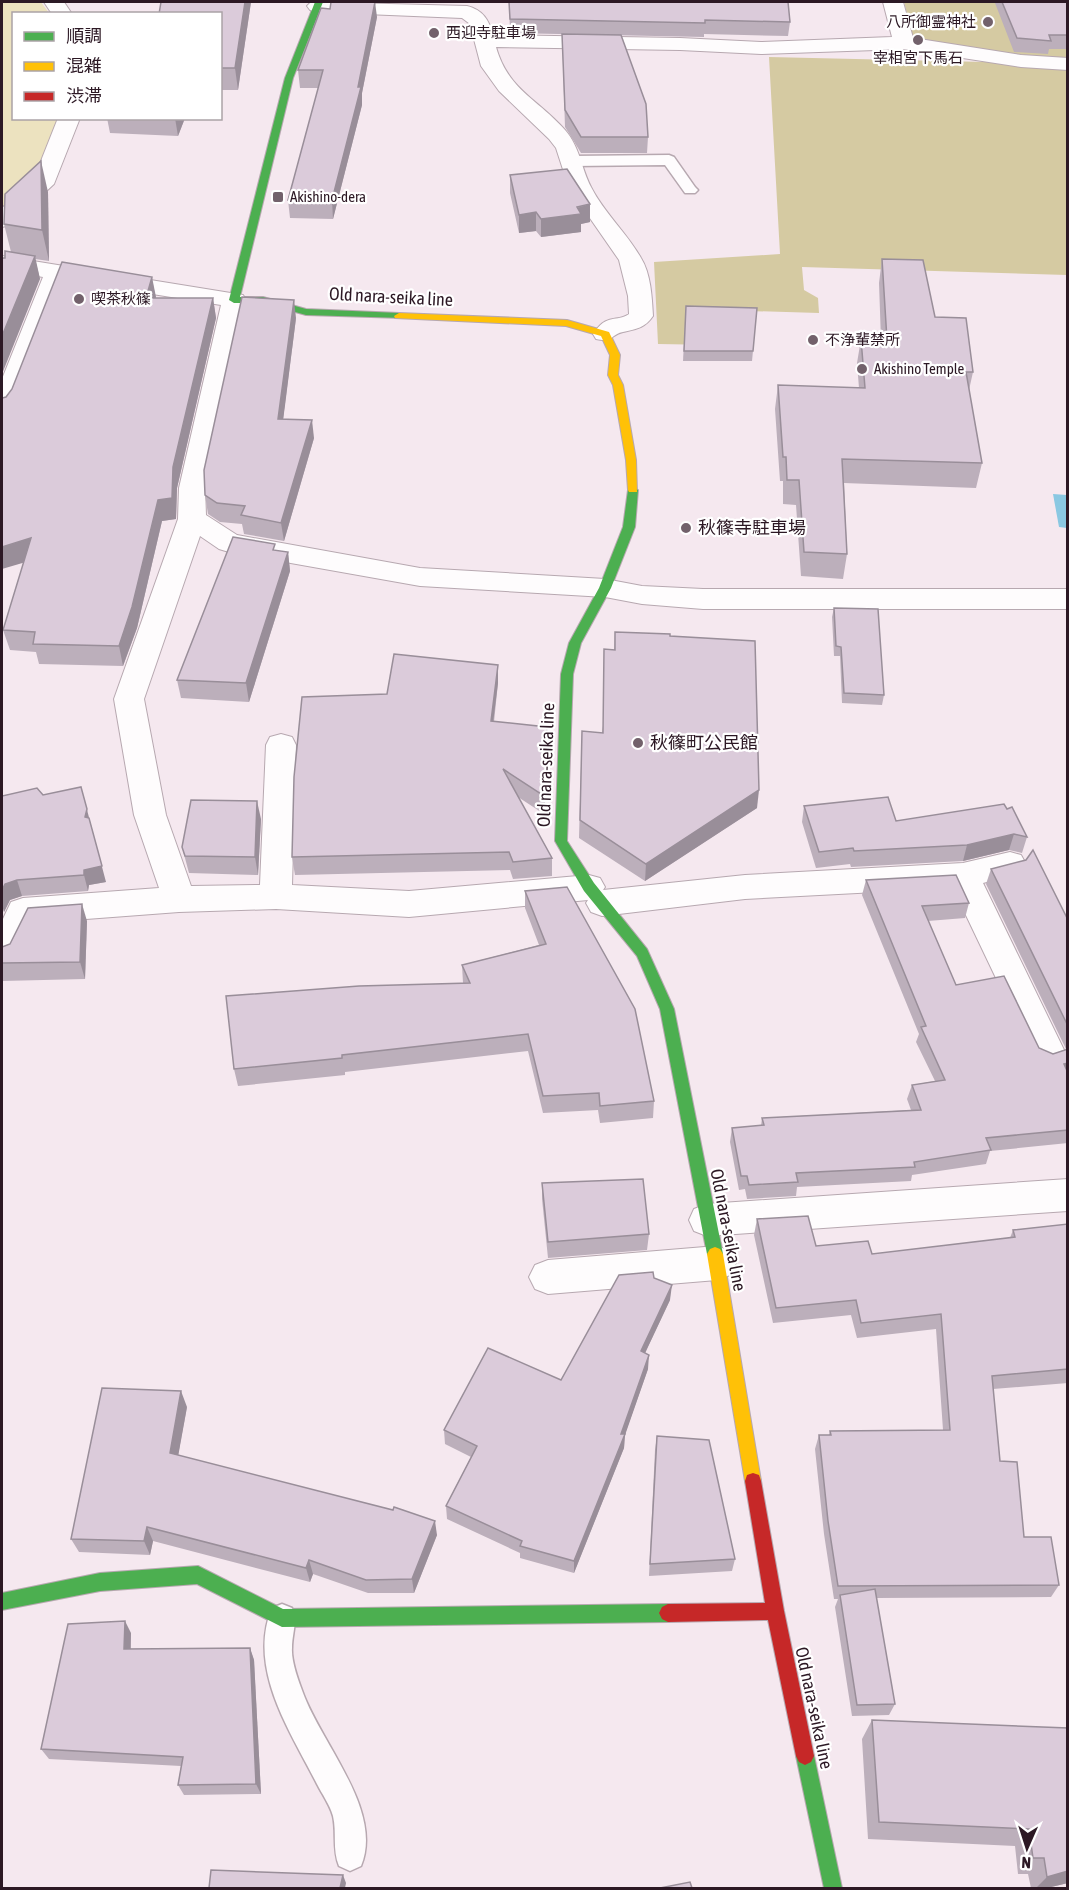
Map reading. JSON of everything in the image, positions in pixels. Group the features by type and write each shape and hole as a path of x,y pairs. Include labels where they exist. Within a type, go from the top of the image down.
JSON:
{"street":[{"path":"892,2 904,43"},
{"path":"179,899 150,815 129,699 192,519 192,488 234,300 289,78 318,4 467,12 479,21 491,66 501,80 557,135 567,148 580,188 631,260 640,296 641,316 629,325 616,324 605,334"},
{"path":"486,41 680,44 761,48 904,43 1021,61 1068,64"},
{"path":"2,220 43,184 68,120"},
{"path":"2,263 234,300"},
{"path":"2,409 57,271"},
{"name":"Old nara-seika line","path":"234,300 263,300 306,312 567,323 605,334 615,355 613,375 618,385 631,460 634,499 629,527 605,588 574,643 567,674 561,841 595,895 642,953 667,1009 717,1263 775,1611 833,1888"},
{"path":"192,519 229,543 420,577 605,588 642,595 704,599 1068,599"},
{"path":"276,897 281,745"},
{"path":"2,951 12,911 179,899 276,897 409,904 963,875 1010,864"},
{"path":"963,875 1048,1052"},
{"path":"707,1220 1068,1195"},
{"path":"548,1277 717,1263"},
{"path":"2,1602 100,1582 198,1575 282,1618 775,1611"}],"lane":[{"path":"572,161 669,160 690,190"},
{"path":"282,1618 277,1650 289,1697 348,1814 350,1855"}],"shaded area":[{"path":"2,2 41,2 48,12 12,12 12,120 63,120 27,191 2,211"},
{"name":"八所御霊神社","path":"904,2 1067,2 1067,57 1023,57 914,42"},
{"path":"769,57 1067,64 1067,275 802,267 804,290 818,298 819,313 716,310 715,345 658,344 654,262 780,254"}],"water":[{"path":"1053,494 1067,495 1067,528 1059,527"}],"building":[{"path":"161,2 245,2 235,68 222,68 222,12 159,12"},
{"path":"331,2 375,2 358,87 361,87 332,200 288,200 323,70 298,70 321,8 330,9"},
{"path":"509,2 788,2 790,22 705,20 705,23 510,19"},
{"path":"1002,2 1068,2 1068,35 1049,35 1051,41 1017,38"},
{"path":"562,34 621,35 646,104 648,137 581,137 565,110"},
{"path":"41,161 42,230 4,224 5,194"},
{"path":"567,169 590,204 577,207 581,214 541,219 536,212 519,215 510,175"},
{"path":"5,251 35,256 2,336 2,258 5,258"},
{"path":"882,259 923,260 935,317 966,318 973,372 966,372 982,463 842,459 847,554 804,552 799,480 787,480 786,457 783,457 778,385 865,388 861,339 887,340"},
{"path":"62,262 152,277 146,298 213,298 173,467 172,498 158,500 132,607 119,646 33,644 35,632 3,630 31,538 2,547 2,398 6,397 12,389"},
{"path":"242,297 294,300 278,419 312,420 281,523 241,515 245,506 217,503 205,495 204,470"},
{"path":"686,306 757,308 753,351 684,351"},
{"path":"233,537 275,544 273,550 288,552 246,683 177,680"},
{"path":"834,608 878,609 884,695 844,693 841,647 836,646"},
{"path":"615,632 755,641 759,790 646,864 580,820 582,731 603,733 604,649 615,650"},
{"path":"394,654 498,665 491,721 547,727 544,796 503,769 552,858 513,862 509,852 292,857 294,777 302,697 387,694"},
{"path":"81,787 87,809 85,817 89,818 102,866 84,870 84,875 17,880 5,884 2,890 2,796 37,788 43,795"},
{"path":"888,797 896,821 1004,804 1007,809 1012,807 1027,837 1014,834 967,845 854,851 853,848 819,852 804,806"},
{"path":"191,800 257,801 255,857 185,856 182,847"},
{"path":"1033,850 1068,920 1068,1026 991,869 1026,860"},
{"path":"956,875 969,903 922,906 956,985 1004,976 1039,1048 1053,1054 1068,1049 1068,1063 1064,1064 1068,1073 1068,1130 986,1138 991,1150 914,1162 915,1167 796,1173 798,1182 749,1185 747,1176 741,1176 732,1128 764,1125 762,1118 921,1110 912,1085 945,1080 921,1027 926,1026 866,880"},
{"path":"567,887 635,1009 654,1101 600,1106 599,1093 543,1096 528,1034 342,1055 342,1058 234,1069 226,996 359,986 470,983 462,965 546,944 525,891"},
{"path":"82,904 80,962 2,963 2,947 10,944 28,908"},
{"path":"643,1179 649,1234 548,1242 542,1183"},
{"path":"808,1216 816,1246 868,1241 872,1254 1015,1237 1013,1230 1068,1224 1068,1369 992,1376 1000,1461 1017,1462 1024,1537 1051,1537 1059,1585 838,1586 828,1521 819,1435 831,1435 830,1431 950,1430 941,1314 861,1323 856,1300 776,1308 757,1219"},
{"path":"653,1272 654,1278 672,1285 641,1351 649,1355 621,1434 625,1434 574,1561 520,1546 522,1541 446,1506 477,1446 444,1430 488,1348 561,1380 619,1275"},
{"path":"102,1388 181,1391 170,1453 393,1510 394,1507 435,1521 412,1579 366,1580 309,1560 306,1568 147,1527 144,1541 71,1539"},
{"path":"657,1436 709,1440 735,1559 650,1564"},
{"path":"875,1589 895,1704 857,1705 840,1595"},
{"path":"125,1621 124,1649 250,1648 256,1784 178,1785 183,1757 41,1749 68,1624"},
{"path":"872,1720 1068,1728 1068,1871 1047,1877 1044,1858 1033,1858 1029,1829 879,1822"},
{"path":"211,1870 343,1875 340,1888 209,1888"},
{"path":"690,1882 692,1888 660,1888"}],"traffic: fast":[{"path":"319,2 289,78 234,300 263,300 306,312 399,316"},
{"path":"633,490 629,527 605,588 575,643 567,674 561,841 589,887 642,953 667,1009 715,1254"},
{"path":"2,1602 100,1582 198,1575 282,1618 668,1613"},
{"path":"805,1756 833,1888"}],"traffic: slow":[{"path":"399,316 567,323 605,334 615,355 613,375 618,385 631,460 633,490"},
{"path":"715,1254 753,1481"}],"traffic: jam":[{"path":"753,1481 775,1611 805,1756"},
{"path":"668,1613 775,1611"}],"place":[{"name":"八所御霊神社","path":"988,22"},
{"name":"西迎寺駐車場","path":"434,33"},
{"name":"宰相宮下馬石","path":"918,40"},
{"name":"Akishino-dera","path":"278,197"},
{"name":"喫茶秋篠","path":"79,299"},
{"name":"不浄輩禁所","path":"813,340"},
{"name":"Akishino Temple","path":"862,369"},
{"name":"秋篠寺駐車場","path":"686,528"},
{"name":"秋篠町公民館","path":"638,743"}]}
